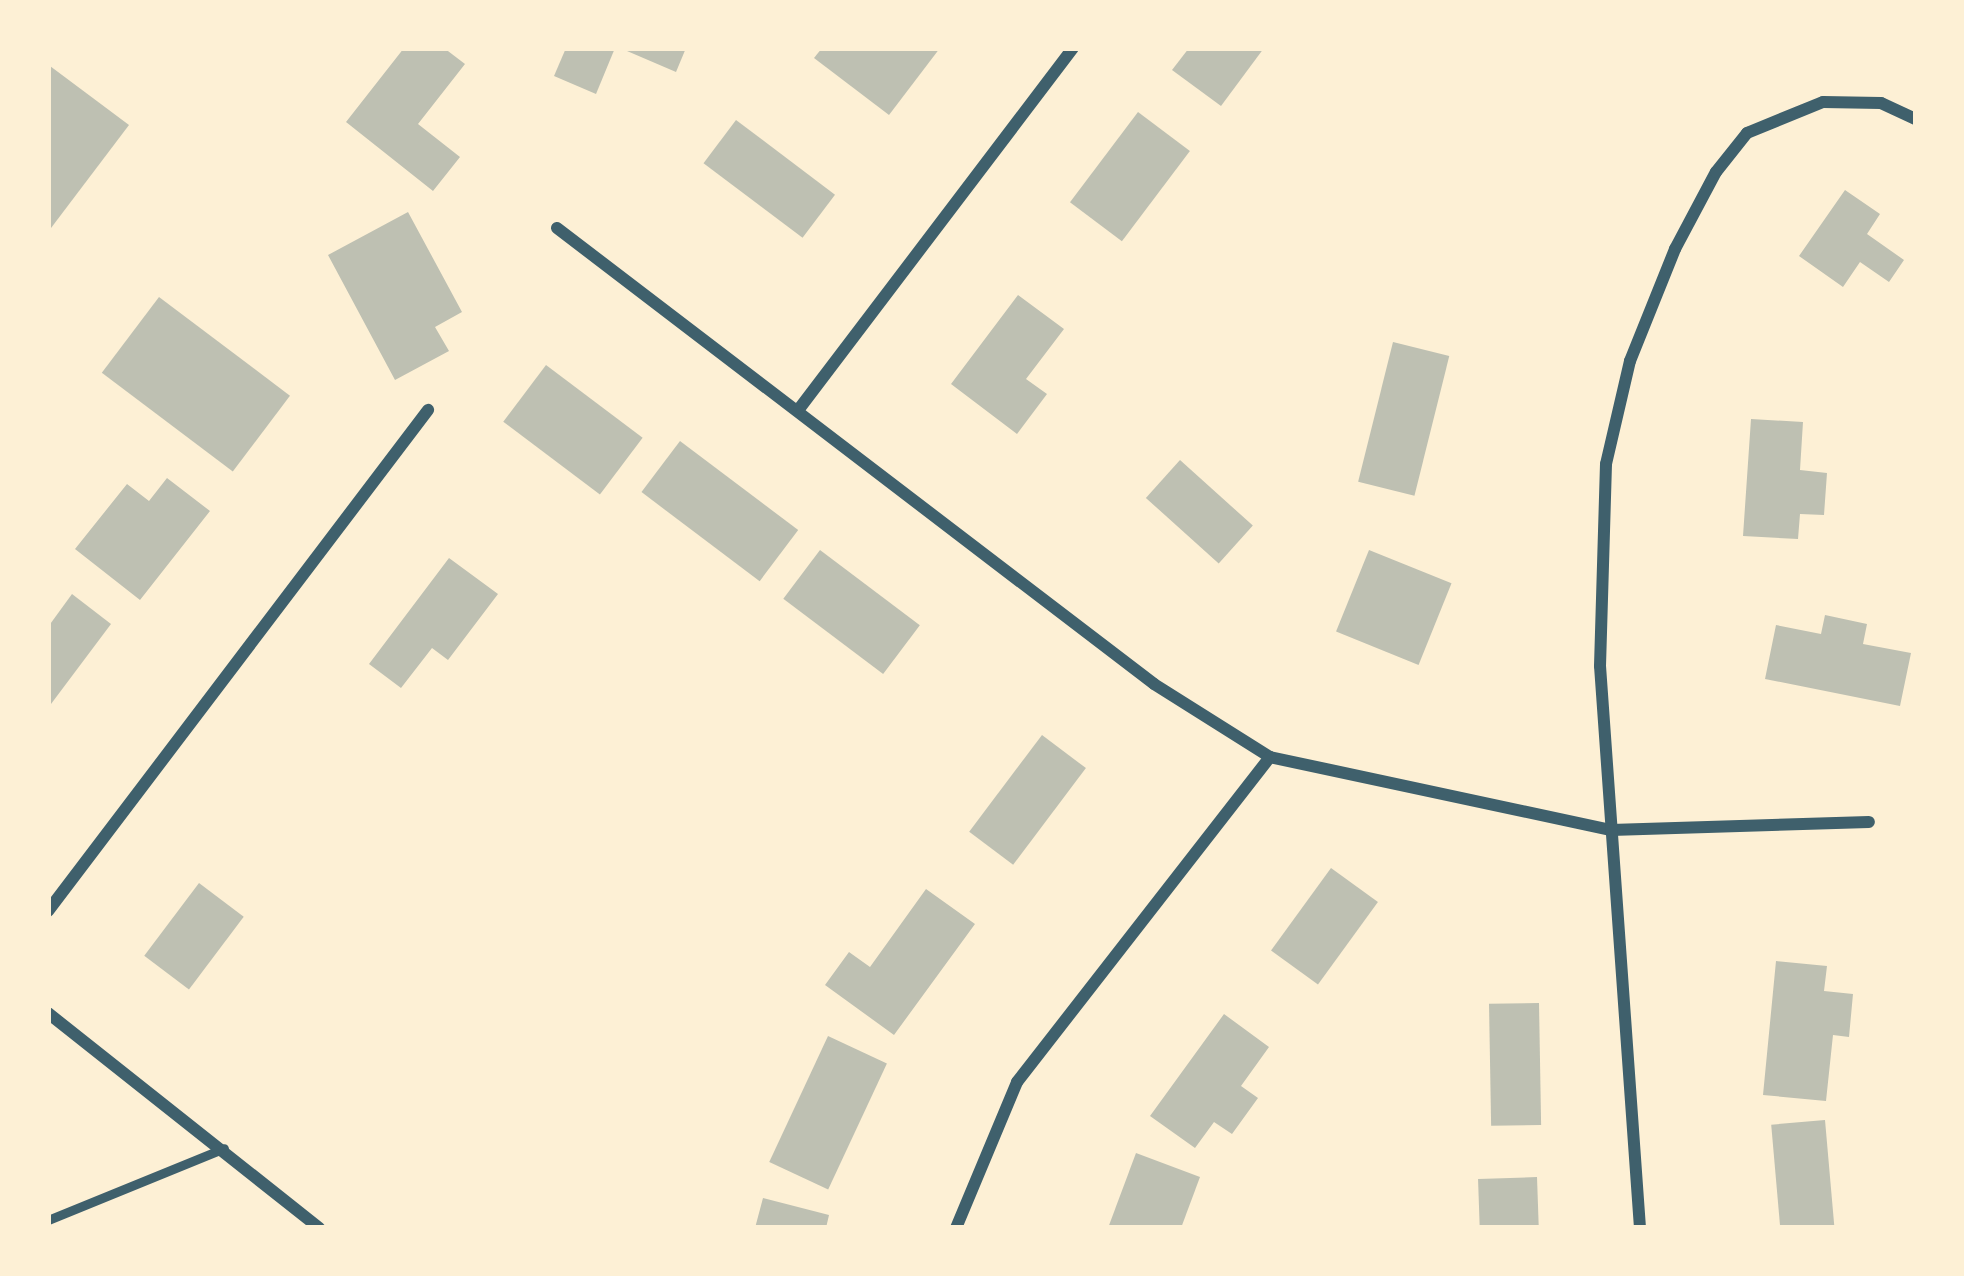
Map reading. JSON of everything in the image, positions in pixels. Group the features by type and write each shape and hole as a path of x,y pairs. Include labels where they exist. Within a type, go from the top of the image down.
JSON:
{"street":[{"path":"799,409 1073,48"},
{"path":"1640,1228 1600,666 1606,464 1630,361 1675,249 1716,172 1748,133 1823,102 1881,104 1916,118"},
{"path":"557,228 1154,684 1270,757 1611,830 1869,822"},
{"path":"48,910 428,410"},
{"path":"956,1228 1016,1082 1270,757"},
{"path":"48,1012 319,1228"}],"lane":[{"path":"48,1220 224,1148"}],"building":[{"path":"404,48 444,48 465,64 418,124 460,157 433,191 346,122"},
{"path":"566,48 615,48 596,94 554,76"},
{"path":"620,48 686,48 676,72"},
{"path":"822,48 940,48 889,115 814,58"},
{"path":"1189,48 1264,48 1221,106 1172,70"},
{"path":"50,66 129,125 48,232 48,70"},
{"path":"1138,112 1190,151 1122,241 1070,202"},
{"path":"736,120 835,195 803,238 704,163"},
{"path":"1845,190 1880,214 1867,234 1904,260 1889,282 1860,262 1843,287 1799,256"},
{"path":"408,212 462,312 435,327 449,351 395,380 328,255"},
{"path":"1018,295 1064,329 1026,379 1047,394 1017,434 951,384"},
{"path":"159,297 290,396 233,472 102,373"},
{"path":"1393,342 1449,356 1414,496 1358,482"},
{"path":"546,365 643,438 600,495 503,422"},
{"path":"1751,419 1803,422 1800,470 1827,473 1824,515 1800,514 1798,539 1743,536"},
{"path":"680,441 798,530 760,581 641,492"},
{"path":"1180,460 1253,526 1219,563 1146,498"},
{"path":"167,478 210,511 140,600 75,549 127,484 149,501"},
{"path":"820,550 920,625 883,674 783,599"},
{"path":"1369,550 1452,583 1419,665 1336,632"},
{"path":"449,558 498,594 448,660 432,648 401,688 369,664"},
{"path":"72,594 111,624 48,708 48,627"},
{"path":"1825,615 1867,624 1863,644 1911,653 1900,706 1765,679 1776,625 1821,634"},
{"path":"1042,735 1086,768 1013,865 969,832"},
{"path":"1331,868 1378,902 1318,985 1271,951"},
{"path":"199,883 244,917 189,989 144,956"},
{"path":"926,889 975,924 894,1035 825,985 849,952 870,967"},
{"path":"1776,961 1827,966 1824,991 1853,994 1849,1037 1833,1035 1826,1101 1763,1095"},
{"path":"1539,1003 1541,1125 1491,1126 1489,1004"},
{"path":"1224,1014 1269,1047 1241,1086 1258,1098 1232,1134 1214,1122 1195,1148 1150,1116"},
{"path":"828,1036 887,1063 828,1189 769,1162"},
{"path":"1825,1120 1834,1228 1780,1228 1771,1125"},
{"path":"1136,1153 1200,1177 1181,1228 1108,1228"},
{"path":"1537,1177 1539,1228 1480,1228 1478,1179"},
{"path":"763,1198 829,1215 826,1228 755,1228"}]}
